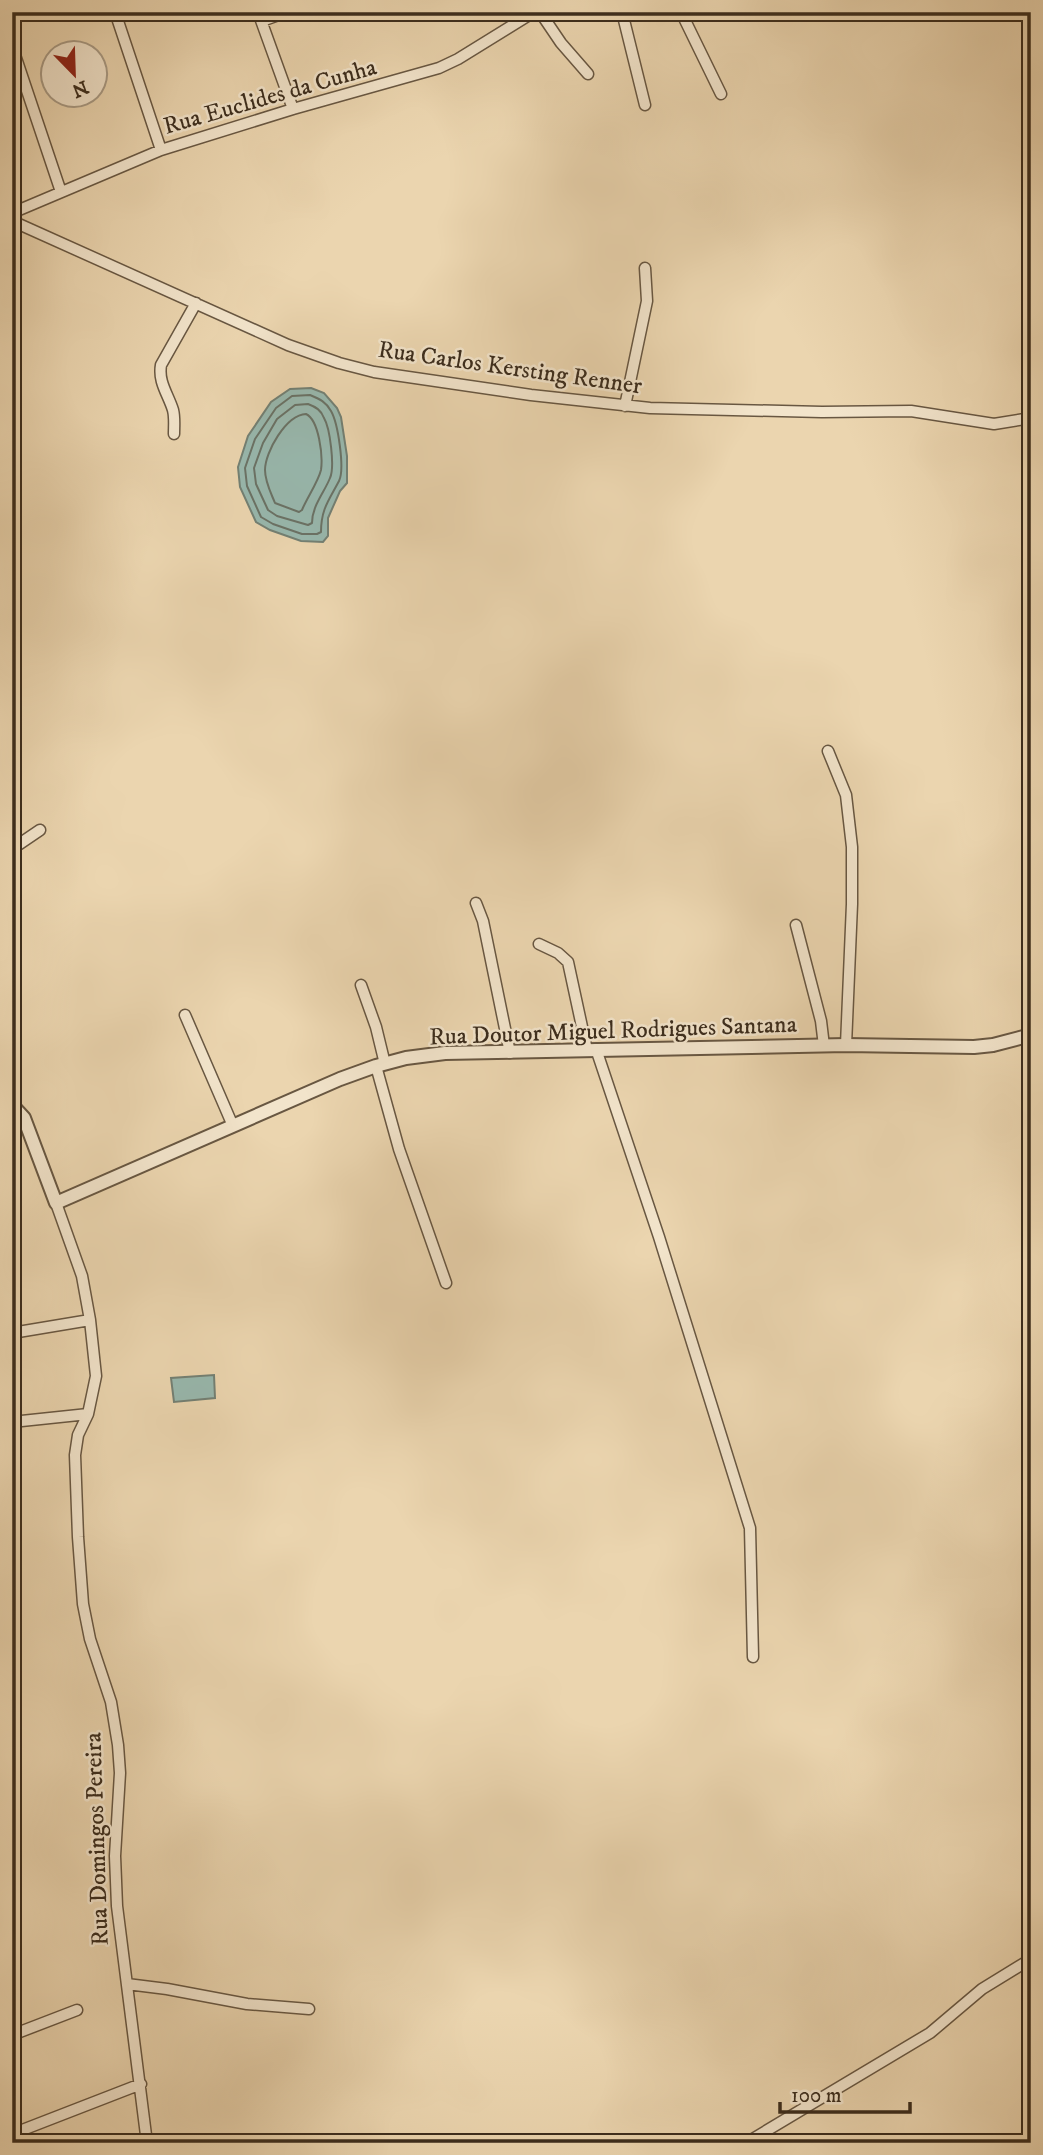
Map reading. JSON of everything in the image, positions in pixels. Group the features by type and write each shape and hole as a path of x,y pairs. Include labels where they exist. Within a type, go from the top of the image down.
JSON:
{"street":[{"path":"115,12 161,150"},
{"path":"287,12 260,17 293,109"},
{"name":"Rua Euclides da Cunha","path":"12,213 161,150 439,68 534,12"},
{"path":"540,12 587,74"},
{"path":"622,12 645,105"},
{"path":"681,12 721,94"},
{"path":"12,46 61,192"},
{"name":"Rua Carlos Kersting Renner","path":"12,221 288,345 374,372 625,406 822,412 911,411 994,424 1031,418"},
{"path":"625,406 647,300 645,268"},
{"path":"174,434 174,414 161,383 161,365 196,303"},
{"path":"828,751 846,795 852,847 846,1045"},
{"path":"12,849 40,830"},
{"path":"476,903 483,921 510,1053"},
{"path":"796,925 821,1021 824,1046"},
{"path":"538,944 558,953 568,962 591,1050 659,1237 750,1528 753,1657"},
{"path":"361,985 376,1027 380,1065 399,1149 446,1283"},
{"path":"185,1015 233,1126"},
{"name":"Rua Doutor Miguel Rodrigues Santana","path":"56,1203 340,1079 406,1058 445,1053 846,1045 974,1047 1031,1035"},
{"path":"12,1105 24,1118 56,1203"},
{"name":"Rua Domingos Pereira","path":"56,1203 82,1276 96,1376 88,1414 78,1435 75,1455 80,1582 86,1619 111,1702 118,1745 120,1773 115,1882 119,1934 147,2143"},
{"path":"12,1333 90,1320"},
{"path":"12,1423 88,1414"},
{"path":"746,2143 930,2033 982,1989 1031,1959"},
{"path":"127,1984 247,2004 309,2010"},
{"path":"12,2035 77,2010"},
{"path":"12,2134 141,2084"}],"water":[{"path":"311,388 324,393 337,408 347,456 347,483 340,491 328,518 328,536 323,542 301,541 256,522 240,487 238,467 248,436 271,402 290,389"},
{"path":"214,1375 215,1398 174,1402 171,1378"}]}
